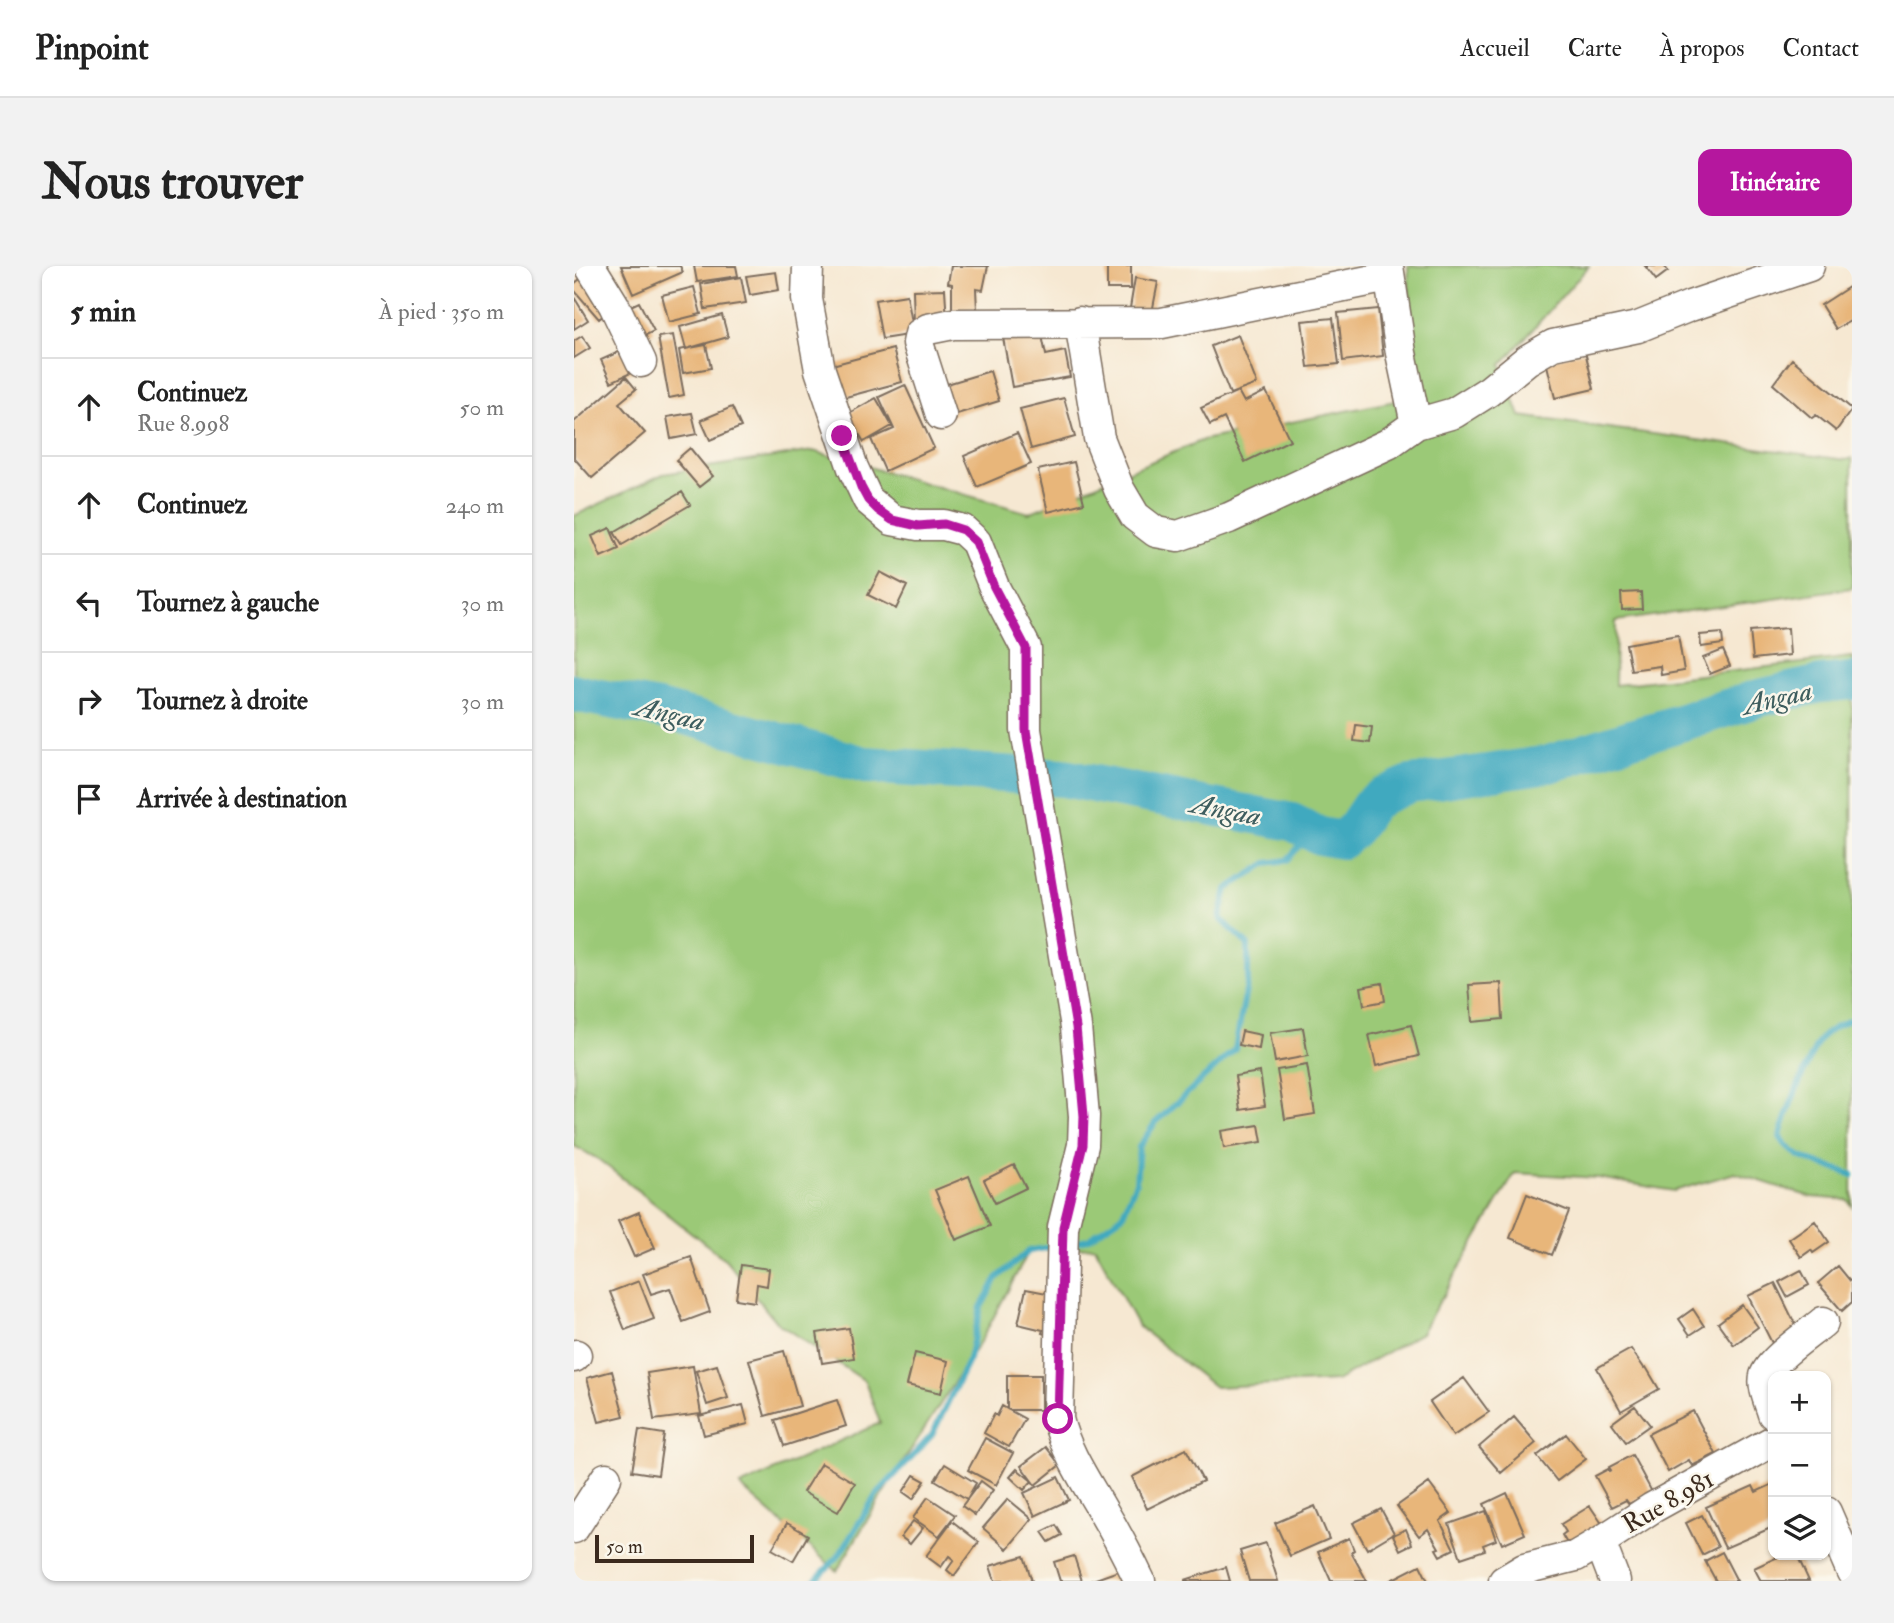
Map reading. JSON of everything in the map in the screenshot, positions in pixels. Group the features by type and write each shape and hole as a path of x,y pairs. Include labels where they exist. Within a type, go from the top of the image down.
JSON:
{"street":[{"path":"590,266 614,305 641,362"},
{"path":"808,266 807,299 820,370 853,468 868,500 892,520 918,526 944,524 963,530 976,542 994,587 1026,648 1026,730 1076,1027 1084,1116 1083,1145 1063,1227 1058,1419 1062,1436 1140,1581"},
{"path":"1080,322 1099,438 1119,489 1135,516 1156,532 1178,536 1229,517 1388,444 1416,424 1454,413 1489,391 1527,360 1553,345 1638,327 1690,306 1809,266"},
{"path":"941,415 918,343 920,334 928,329 953,324 1162,323 1388,272 1416,424"},
{"path":"1768,1397 1765,1377 1770,1367 1823,1322"},
{"name":"Rue 8.981","path":"1615,1581 1600,1542 1653,1508 1768,1444"},
{"path":"574,1528 606,1478"},
{"path":"1831,1524 1852,1572"},
{"path":"1504,1581 1524,1569 1576,1556 1600,1542"}],"green space":[{"path":"1408,266 1589,266 1501,365 1520,416 1846,460 1852,458 1852,588 1616,621 1615,685 1852,657 1852,1206 1848,1200 1811,1197 1735,1173 1674,1191 1599,1178 1515,1173 1421,1333 1336,1381 1215,1387 1138,1326 1095,1247 1029,1251 983,1337 837,1571 740,1486 880,1423 865,1381 776,1322 726,1260 598,1159 574,1146 574,516 663,474 813,451 1029,513 1203,440 1415,397"}],"building":[{"path":"621,266 680,266 683,272 633,294"},
{"path":"694,266 736,266 738,276 697,282"},
{"path":"951,266 988,266 983,290 976,289 977,310 952,311 952,284 948,283"},
{"path":"1107,266 1131,266 1131,289 1107,289"},
{"path":"1645,266 1664,266 1668,271 1656,280"},
{"path":"776,272 779,290 750,295 746,276"},
{"path":"586,274 613,307 599,319 574,290 574,284"},
{"path":"741,277 746,303 705,309 701,284"},
{"path":"1135,278 1158,282 1151,318 1129,314"},
{"path":"1852,285 1852,320 1836,329 1821,305"},
{"path":"694,287 701,314 669,322 662,295"},
{"path":"945,289 947,322 914,323 913,290"},
{"path":"907,295 914,334 882,339 875,300"},
{"path":"574,297 588,320 574,329"},
{"path":"639,302 654,331 634,341 620,311"},
{"path":"1378,309 1383,356 1343,361 1338,313"},
{"path":"722,315 728,337 686,349 680,327"},
{"path":"1333,318 1339,364 1308,367 1302,321"},
{"path":"1040,326 1046,355 1065,351 1070,377 1012,387 1002,332"},
{"path":"673,335 684,395 669,398 658,337"},
{"path":"1238,335 1257,384 1230,394 1211,346"},
{"path":"582,336 590,348 574,358 574,341"},
{"path":"706,345 711,368 683,373 679,350"},
{"path":"893,349 902,382 842,398 832,365"},
{"path":"623,350 633,372 611,382 601,360"},
{"path":"1585,351 1594,389 1555,398 1546,361"},
{"path":"1792,359 1852,409 1836,431 1816,415 1812,418 1773,384"},
{"path":"990,371 999,401 944,418 934,388"},
{"path":"626,377 636,389 619,403 645,433 592,478 574,458 574,422"},
{"path":"905,385 934,448 885,471 871,439 894,429 879,397"},
{"path":"1238,391 1244,402 1266,391 1290,440 1245,462 1224,418 1210,425 1201,408"},
{"path":"876,398 892,426 864,442 847,414"},
{"path":"1064,398 1075,437 1031,449 1020,409"},
{"path":"732,407 741,427 710,440 701,420"},
{"path":"692,413 697,434 671,439 667,417"},
{"path":"1017,433 1031,464 977,487 964,456"},
{"path":"690,448 713,476 699,487 676,460"},
{"path":"1074,462 1084,503 1048,512 1038,470"},
{"path":"682,492 690,505 622,545 614,532"},
{"path":"610,528 619,549 601,557 592,536"},
{"path":"880,572 907,586 896,609 868,595"},
{"path":"1641,592 1642,609 1622,610 1621,593"},
{"path":"1788,628 1790,655 1753,659 1750,631"},
{"path":"1722,633 1723,644 1701,647 1700,635"},
{"path":"1678,635 1684,671 1661,675 1660,666 1631,670 1626,644"},
{"path":"1723,650 1730,666 1710,674 1703,658"},
{"path":"1356,725 1372,727 1370,743 1354,741"},
{"path":"1382,983 1385,1001 1364,1005 1361,987"},
{"path":"1501,983 1503,1019 1472,1022 1469,985"},
{"path":"1411,1025 1419,1056 1376,1066 1369,1035"},
{"path":"1303,1028 1308,1056 1275,1062 1270,1033"},
{"path":"1242,1031 1261,1035 1259,1049 1239,1045"},
{"path":"1307,1065 1315,1114 1285,1119 1277,1070"},
{"path":"1260,1072 1265,1106 1240,1110 1235,1076"},
{"path":"1259,1125 1262,1142 1224,1148 1221,1131"},
{"path":"1014,1165 1026,1188 995,1203 984,1180"},
{"path":"969,1176 990,1226 956,1240 935,1190"},
{"path":"1527,1194 1569,1211 1552,1255 1510,1238"},
{"path":"639,1212 655,1248 634,1257 618,1221"},
{"path":"1815,1221 1829,1242 1813,1253 1811,1250 1801,1257 1789,1239"},
{"path":"691,1257 710,1312 683,1322 670,1288 651,1294 643,1274"},
{"path":"741,1265 769,1269 767,1286 757,1284 755,1302 736,1299"},
{"path":"1838,1266 1852,1283 1852,1302 1842,1311 1818,1283"},
{"path":"1801,1270 1809,1285 1787,1297 1779,1282"},
{"path":"639,1281 654,1319 625,1330 610,1292"},
{"path":"1775,1283 1799,1332 1773,1345 1748,1296"},
{"path":"1026,1289 1052,1294 1052,1336 1042,1333 1043,1330 1018,1324"},
{"path":"1742,1305 1758,1327 1734,1345 1718,1323"},
{"path":"1693,1309 1704,1326 1690,1335 1679,1319"},
{"path":"849,1328 854,1358 822,1363 817,1333"},
{"path":"1631,1349 1659,1389 1621,1411 1597,1368"},
{"path":"784,1351 800,1406 765,1416 749,1360"},
{"path":"915,1353 948,1361 941,1393 907,1385"},
{"path":"717,1365 728,1398 707,1405 696,1371"},
{"path":"693,1366 701,1414 654,1420 647,1373"},
{"path":"612,1371 624,1416 599,1422 587,1378"},
{"path":"1007,1375 1041,1375 1041,1410 1009,1410 1025,1419 1009,1447 984,1433 994,1414 997,1416 1002,1406 1007,1409"},
{"path":"1464,1378 1489,1412 1453,1436 1430,1402"},
{"path":"837,1400 846,1426 784,1446 775,1420"},
{"path":"743,1405 748,1424 704,1435 699,1416"},
{"path":"1635,1406 1650,1425 1626,1442 1612,1423"},
{"path":"1693,1411 1716,1454 1692,1466 1689,1460 1668,1472 1648,1434"},
{"path":"1514,1417 1536,1443 1501,1473 1479,1447"},
{"path":"639,1430 664,1434 658,1475 632,1471"},
{"path":"1566,1434 1586,1459 1557,1481 1537,1456"},
{"path":"985,1438 1013,1453 996,1485 968,1470"},
{"path":"1046,1447 1060,1465 1035,1485 1021,1466"},
{"path":"1186,1449 1203,1481 1147,1509 1132,1477"},
{"path":"1632,1455 1652,1492 1629,1504 1626,1500 1612,1507 1595,1476 1611,1470 1609,1467"},
{"path":"821,1463 855,1483 838,1512 803,1492"},
{"path":"945,1464 976,1483 967,1499 935,1480"},
{"path":"1017,1469 1032,1481 1024,1490 1010,1477"},
{"path":"914,1475 925,1481 913,1499 903,1492"},
{"path":"1058,1477 1069,1500 1035,1516 1024,1493"},
{"path":"981,1481 993,1490 975,1515 962,1506"},
{"path":"1429,1483 1451,1513 1440,1521 1454,1549 1440,1556 1436,1549 1439,1548 1428,1529 1419,1536 1397,1506"},
{"path":"1753,1486 1756,1492 1768,1486 1768,1529 1725,1548 1706,1507"},
{"path":"1507,1493 1525,1534 1502,1544 1484,1504"},
{"path":"928,1497 955,1515 939,1536 913,1518"},
{"path":"1008,1499 1032,1519 1007,1549 983,1528"},
{"path":"1315,1506 1329,1539 1290,1556 1275,1523"},
{"path":"1590,1506 1609,1534 1574,1555 1562,1535 1566,1532 1561,1524"},
{"path":"1381,1509 1394,1533 1367,1549 1353,1523"},
{"path":"1486,1511 1496,1540 1483,1545 1485,1550 1461,1558 1449,1524"},
{"path":"1702,1515 1718,1547 1702,1555 1686,1523"},
{"path":"913,1521 923,1528 910,1544 901,1537"},
{"path":"952,1521 979,1542 954,1576 947,1570 954,1560 949,1556 941,1567 926,1556"},
{"path":"787,1523 808,1535 793,1561 772,1549"},
{"path":"1056,1525 1062,1535 1049,1542 1042,1532"},
{"path":"1406,1529 1412,1544 1400,1550 1393,1535"},
{"path":"1349,1538 1354,1550 1351,1552 1367,1581 1331,1581 1318,1552"},
{"path":"1266,1543 1278,1581 1249,1581 1240,1551"},
{"path":"1722,1552 1737,1581 1716,1581 1705,1561"},
{"path":"1024,1556 1032,1581 995,1581 990,1566"},
{"path":"1074,1556 1082,1581 1060,1581 1054,1562"},
{"path":"1771,1560 1799,1560 1809,1581 1761,1581 1754,1568"},
{"path":"1420,1565 1428,1581 1389,1581"},
{"path":"1226,1567 1230,1581 1185,1581 1185,1580"},
{"path":"1121,1570 1125,1581 1090,1581"}],"waterway":[{"name":"Angaa","path":"574,693 663,710 865,765 1063,778 1292,822 1320,836 1342,840 1355,828 1371,804 1410,784 1549,764 1759,698 1821,684 1852,681"},
{"path":"1070,1243 1088,1239 1122,1216 1136,1182 1139,1147 1155,1123 1235,1049 1248,979 1248,945 1220,918 1227,889 1267,863 1287,860 1312,832"},
{"path":"1852,1019 1830,1031 1818,1043 1798,1085 1780,1137 1794,1153 1803,1158 1852,1175"},
{"path":"814,1581 838,1557 876,1495 932,1435 969,1359 981,1307 997,1278 1029,1251 1056,1246"}],"route":[{"path":"842,436 861,487 878,510 892,520 918,526 944,524 963,530 976,542 994,587 1026,648 1026,730 1076,1027 1084,1116 1083,1145 1063,1227 1058,1419"}]}
